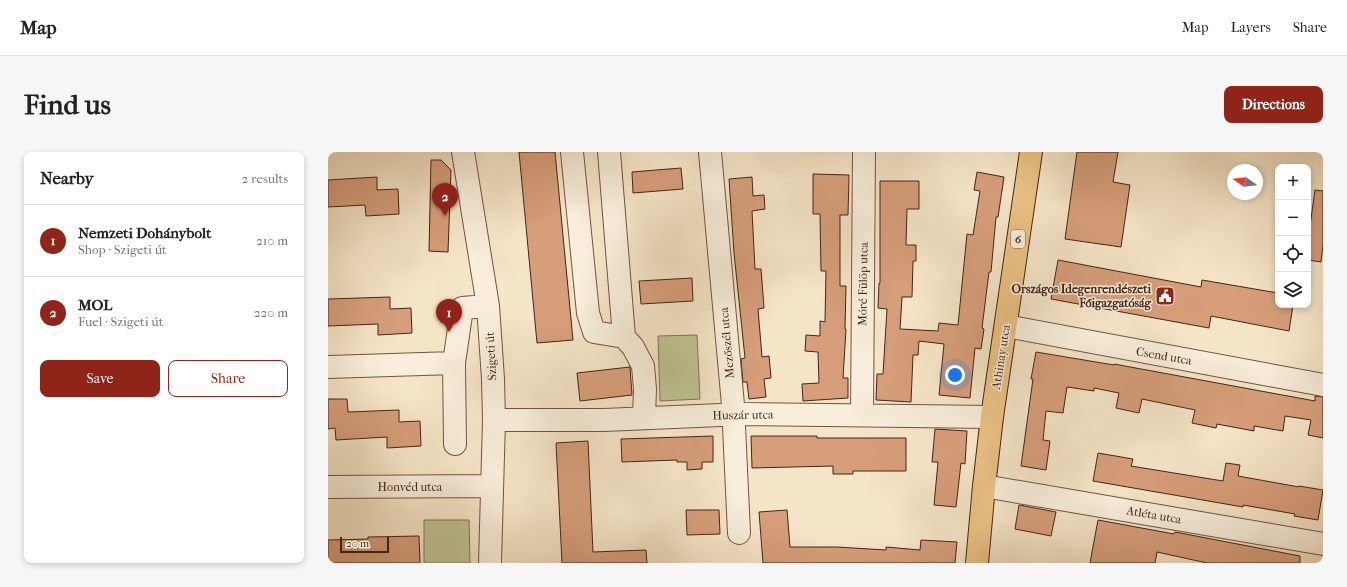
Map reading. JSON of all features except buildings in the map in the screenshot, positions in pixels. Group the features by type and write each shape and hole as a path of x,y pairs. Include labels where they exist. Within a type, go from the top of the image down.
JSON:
{"main road":[{"name":"Athinay utca","path":"977,563 992,417 1031,152"}],"street":[{"name":"Szigeti út","path":"463,152 488,306 493,379 494,420 490,563"},
{"path":"572,152 588,313 594,332 624,337"},
{"path":"609,152 624,337 633,347 643,366 645,389 644,417"},
{"name":"Mezőszél utca","path":"710,152 733,415 739,533"},
{"name":"Móré Fülöp utca","path":"862,415 864,152"},
{"path":"455,444 454,363 462,308 488,306"},
{"name":"Csend utca","path":"1006,326 1323,385"},
{"path":"328,367 454,363"},
{"name":"Huszár utca","path":"494,420 604,420 644,417 733,415 992,417"},
{"name":"Honvéd utca","path":"328,488 491,486"},
{"name":"Atléta utca","path":"984,486 1323,544"}],"green space":[{"path":"697,335 700,399 660,401 658,336"},
{"path":"424,520 469,520 470,563 424,563"}],"place":[{"name":"MOL","path":"445,216"},
{"name":"Országos Idegenrendészeti Főigazgatóság","path":"1165,296"},
{"name":"Nemzeti Dohánybolt","path":"449,332"}]}
